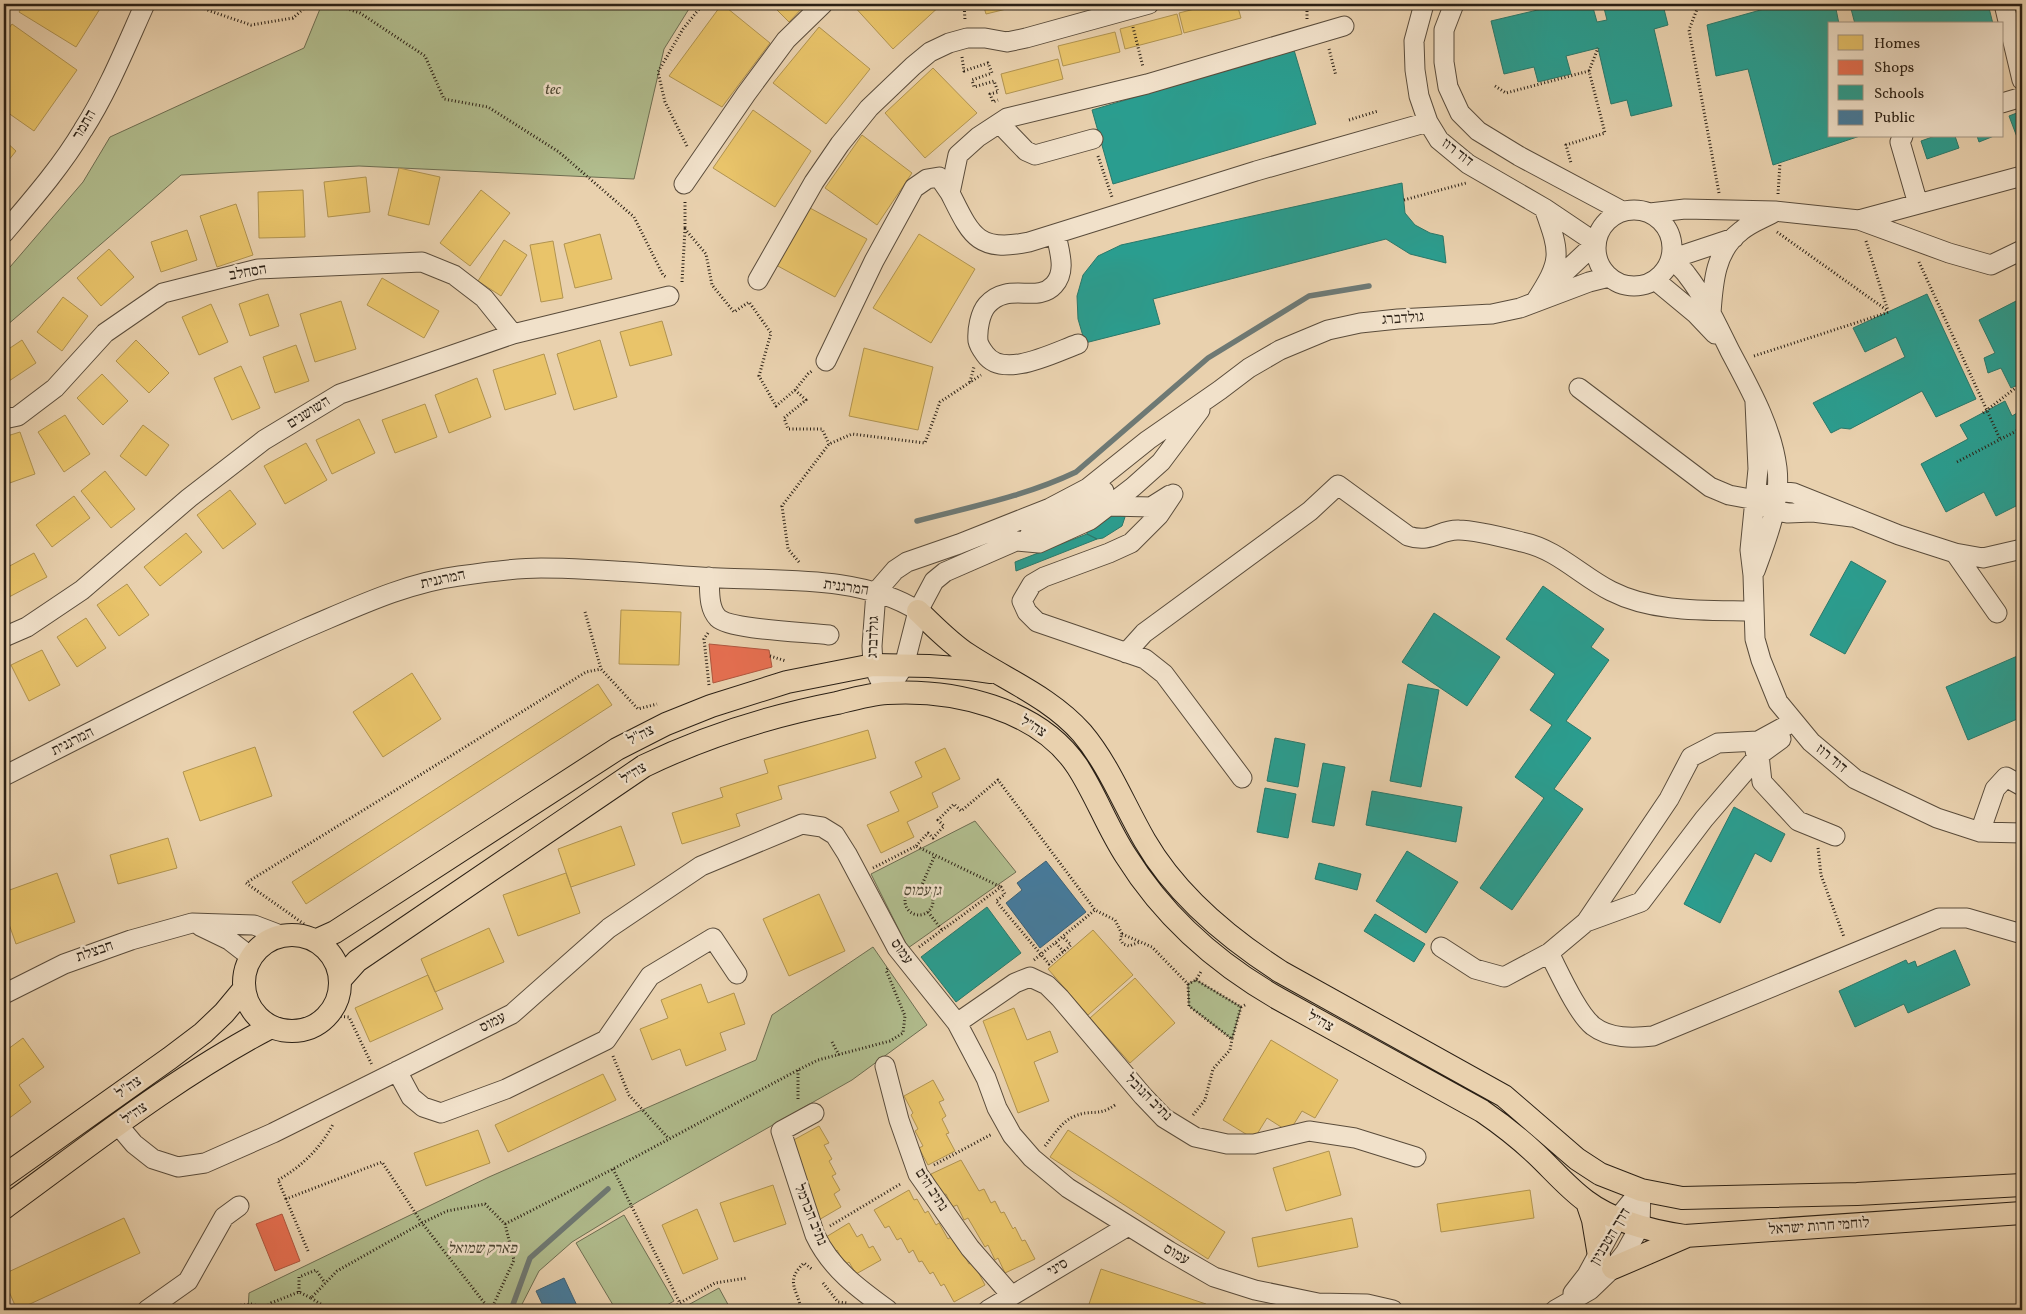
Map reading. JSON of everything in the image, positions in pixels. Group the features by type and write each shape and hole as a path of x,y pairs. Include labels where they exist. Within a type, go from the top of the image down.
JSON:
{"main road":[{"path":"918,611 942,634 966,653 1013,680"},
{"name":"צה\"ל","path":"320,939 617,750 666,724 711,706 787,682 874,665 978,670 1013,680"},
{"name":"צה״ל","path":"1013,680 1052,705 1082,733 1103,764 1146,843 1160,863 1193,903 1234,940 1281,972 1504,1096 1577,1160 1600,1174 1641,1190"},
{"name":"צה״ל","path":"344,974 357,961 644,766 721,733 782,714 886,693 927,694 983,703 1019,718 1053,740 1076,765 1125,855 1143,882 1178,923 1212,955 1271,995 1482,1111 1530,1149 1587,1202 1618,1218"},
{"path":"283,936 320,939 338,968 344,974 333,1007 318,1023 299,1031 285,1031 271,1027 258,1018 248,1004 244,989 245,972 251,958 265,944 283,936"},
{"name":"צה\"ל","path":"4,1176 196,1038 224,1013 244,989"},
{"name":"צה״ל","path":"4,1208 230,1048 271,1027"},
{"name":"לוחמי חרות ישראל","path":"1641,1190 1682,1198 1857,1194 2022,1185"},
{"path":"1587,1202 1606,1262 1686,1236"},
{"name":"לוחמי חרות ישראל","path":"1618,1218 1640,1226 1686,1236 2022,1213"}],"street":[{"name":"התמר","path":"4,233 47,181 83,130 119,62 145,4"},
{"path":"684,184 786,40 823,4"},
{"path":"758,280 814,182 840,144 869,108 930,52 960,40 985,38 1007,42 1149,4"},
{"name":"דוד רוז","path":"1424,4 1414,41 1415,70 1419,96 1428,122 1439,140 1468,164 1544,208 1596,243"},
{"name":"דוד רוז","path":"1454,4 1444,30 1444,62 1448,87 1460,113 1478,131 1519,156 1622,211"},
{"path":"2004,4 2022,80"},
{"path":"950,193 958,155 978,137 1004,121 1147,84 1344,26"},
{"path":"2004,102 2022,97"},
{"path":"1004,121 1026,152 1035,155 1093,139"},
{"path":"826,361 874,261 914,188 928,179 939,177 950,193 969,230 987,244 1008,247 1056,234 1256,171 1428,122"},
{"path":"1902,138 1900,142 1918,204"},
{"path":"1859,220 2022,176"},
{"path":"1535,302 1556,267 1557,254 1553,233 1544,208"},
{"path":"1650,213 1663,222 1669,232 1672,242 1671,259 1663,273 1655,280 1643,285 1619,284 1601,269 1596,254 1596,243 1603,225 1622,211 1633,209 1650,213 1685,209 1774,211 1859,220 1949,254 1991,265 2022,250"},
{"path":"1711,313 1713,283 1717,266 1724,251 1740,231 1774,211"},
{"path":"1056,234 1062,260 1062,272 1054,285 1043,293 1000,294 986,306 977,330 978,344 988,358 998,364 1017,366 1078,344"},
{"path":"1671,259 1734,238"},
{"path":"1535,302 1574,261 1596,243"},
{"name":"דוד רוז","path":"1671,259 1686,274 1711,313 1755,402 1768,433 1777,468 1777,491 1773,521 1754,575"},
{"name":"הסחלב","path":"4,419 18,416 56,388 105,333 163,293 258,269 422,262 454,275 484,298 513,334"},
{"name":"גולדברג","path":"886,693 874,665 872,646 876,592 895,570 907,562 959,544 1050,508 1088,488 1148,440 1249,368 1280,350 1328,330 1360,323 1398,319 1492,314 1520,308 1589,282 1609,277"},
{"name":"דוד רוז","path":"1655,280 1696,314 1729,350"},
{"name":"השושנים","path":"4,637 26,627 82,590 189,498 264,440 340,394 513,334 671,286"},
{"path":"1579,388 1710,487 1729,495 1756,500 1775,511 1788,514 1813,512 1852,517"},
{"name":"גולדברג","path":"886,693 904,666 918,611 934,581 945,572 1016,541 1039,543 1090,520 1110,506 1161,462 1210,397"},
{"name":"דוד רוז","path":"1755,402 1758,469 1750,550 1754,575 1753,611 1755,639 1761,660 1778,702 1795,725 1811,742 1855,780 1937,818 1980,832 2022,832"},
{"path":"1016,541 1079,508 1108,488 1192,421"},
{"path":"1126,653 1144,633 1310,511 1338,485 1408,536 1420,540 1458,530 1525,542 1551,552 1612,592 1633,599 1663,607 1681,609 1753,611"},
{"path":"1756,500 1777,491 1794,493 1899,535 1955,553 1983,558 2022,549"},
{"path":"1110,506 1151,507 1173,494 1159,514 1131,543 1044,577 1032,584 1022,601 1027,612 1037,622 1145,659 1164,674 1242,778"},
{"path":"1109,553 1132,525 1136,508"},
{"path":"1955,553 1997,613"},
{"path":"1983,558 1986,597"},
{"name":"המרגנית","path":"4,776 243,656 400,590 457,576 539,568 594,568 855,587 904,602 918,611"},
{"path":"709,577 711,607 719,618 735,625 829,635"},
{"path":"1586,922 1641,902 1704,820 1758,741 1795,725"},
{"path":"1441,947 1475,969 1504,977 1549,952 1586,922 1669,799 1691,757 1718,743 1753,749 1795,725"},
{"path":"1753,749 1762,782 1798,821 1835,836"},
{"path":"1980,832 1995,789 2006,777 2022,786"},
{"name":"עמוס","path":"118,1126 134,1144 153,1159 178,1167 205,1163 273,1133 512,1014 609,928 701,866 802,824 822,827 835,835 902,956 957,1023 982,1069 1012,1135 1034,1160 1068,1188 1214,1277 1255,1290 1318,1303 1367,1304 1393,1310"},
{"path":"1549,952 1579,1008 1593,1026 1611,1035 1632,1038 1653,1036 1939,918 1967,918 2022,934"},
{"path":"192,923 229,940 251,958"},
{"name":"חבצלת","path":"4,994 64,964 131,940 192,923 254,925 283,936"},
{"path":"397,1071 411,1097 423,1108 441,1113 506,1089 606,1040 650,976 713,938 737,974"},
{"name":"נתיב הנובל","path":"957,1023 1015,983 1030,977 1047,985 1142,1096 1164,1118 1195,1137 1227,1144 1254,1144 1310,1131 1355,1138 1416,1157"},
{"name":"נתיב הים","path":"885,1066 899,1120 918,1174 970,1248 1012,1295"},
{"name":"נתיב הכרמל","path":"806,1118 781,1131 814,1235 847,1280 888,1310"},
{"name":"דרך הטכניון","path":"1606,1262 1618,1218 1641,1190"},
{"name":"דרך הטכניון","path":"1559,1308 1587,1275 1606,1262 1625,1253 1640,1226 1641,1190"},
{"path":"147,1310 188,1281 224,1216 239,1206"},
{"name":"סיני","path":"988,1310 1128,1226"}],"path":[{"path":"195,4 251,25 293,18 309,4"},
{"path":"333,4 360,12 425,56 444,99 488,107 560,152 634,217 663,276 671,286 681,286 685,229 684,184"},
{"path":"697,164 666,102 658,72 683,29 703,4"},
{"path":"1699,4 1689,30 1720,197"},
{"path":"1128,10 1147,84"},
{"path":"960,40 964,71 988,63 992,73 972,80 974,87 994,81 998,92 990,94 993,102 1002,99 1004,121"},
{"path":"1573,168 1566,145 1605,133 1589,71 1598,48"},
{"path":"1495,86 1506,93 1589,71"},
{"path":"1349,120 1378,111"},
{"path":"1780,163 1774,211 1889,312"},
{"path":"1102,170 1118,214"},
{"path":"1404,200 1471,182"},
{"path":"685,229 706,254 712,286 734,312 753,298"},
{"path":"1865,238 1889,312"},
{"path":"1909,239 2000,439"},
{"path":"749,302 771,333 759,376 776,406 795,390 808,374 826,361"},
{"path":"1746,359 1889,312"},
{"path":"801,564 788,549 782,506 829,444 852,434 925,443 940,402 998,364"},
{"path":"1983,413 2022,383"},
{"path":"795,390 806,400 784,418 788,429 822,429 829,444"},
{"path":"1957,462 2022,428"},
{"path":"584,612 601,669 638,709"},
{"path":"711,706 704,639 719,618"},
{"path":"770,656 783,659 790,664"},
{"path":"320,939 246,883 586,672 601,669"},
{"path":"858,875 916,846 928,833 933,838 944,826 938,820 954,804 961,811 998,780 1095,910 1115,920 1122,934 1152,947 1188,984 1189,1006 1232,1038"},
{"path":"1816,828 1821,875 1850,954"},
{"path":"916,846 1001,887 1005,894 996,901 1049,964 1071,945 1064,937"},
{"path":"921,887 935,856"},
{"path":"921,887 928,889 933,895 933,906 922,915 914,914 908,910 905,904 906,896 911,890 921,887"},
{"path":"504,1224 613,1169 818,1060 890,1041 903,1032 905,1016 886,970 902,956 942,930 1001,887"},
{"path":"1032,962 1095,910"},
{"path":"928,912 942,930"},
{"path":"1122,934 1120,939 1123,944 1129,946 1140,942"},
{"path":"1056,943 1064,952"},
{"path":"1188,984 1196,980 1212,955"},
{"path":"344,974 357,985 334,1016 349,1017 374,1068"},
{"path":"1181,1128 1205,1100 1213,1069 1230,1050 1241,1006"},
{"path":"606,1040 629,1095 669,1139"},
{"path":"832,1042 839,1055"},
{"path":"798,1070 806,1118"},
{"path":"1034,1160 1061,1125 1075,1116 1104,1112 1115,1104"},
{"path":"308,1252 278,1180 292,1172 319,1147 337,1116"},
{"path":"814,1235 918,1174 1007,1126"},
{"path":"286,1199 382,1162 422,1224 490,1310 514,1260 504,1224 485,1204 447,1211 422,1224 337,1270 311,1298"},
{"path":"613,1169 680,1303"},
{"path":"801,1310 793,1285 796,1271 804,1263 816,1273"},
{"path":"299,1292 300,1277 316,1270 325,1283"},
{"path":"668,1310 715,1283 747,1278"},
{"path":"822,1280 838,1302 850,1303 863,1292"},
{"path":"194,1310 216,1306 223,1310 233,1306 253,1304 263,1310 271,1303 299,1292 330,1310"}],"green space":[{"name":"tec","path":"322,4 692,4 664,49 634,179 359,166 181,175 6,326 4,323 4,274 83,182 110,137 304,48"},
{"name":"גן עמוס","path":"975,821 1016,872 908,948 871,874"},
{"name":"פארק שמואל","path":"873,947 927,1025 852,1080 639,1201 572,1242 539,1271 519,1310 248,1310 249,1293 489,1177 756,1060 772,1015"},
{"path":"1196,980 1241,1007 1232,1039 1189,1006 1188,984"},
{"path":"624,1215 674,1301 658,1310 616,1310 576,1243"},
{"path":"719,1288 731,1310 679,1310"}],"building: Homes":[{"path":"24,4 103,4 76,47 19,12"},
{"path":"722,4 770,43 722,107 669,76"},
{"path":"771,4 806,4 789,22"},
{"path":"852,4 942,4 893,49"},
{"path":"983,4 1027,4 986,14"},
{"path":"1214,4 1237,4 1241,18 1184,33 1179,13"},
{"path":"1177,14 1182,34 1125,49 1120,29"},
{"path":"12,24 77,70 34,131 4,110 4,35"},
{"path":"819,27 870,69 826,124 773,83"},
{"path":"1115,32 1120,52 1063,66 1058,46"},
{"path":"1058,59 1063,79 1006,94 1001,74"},
{"path":"933,68 977,113 925,158 885,113"},
{"path":"753,110 811,151 775,207 713,168"},
{"path":"862,135 912,173 877,225 825,188"},
{"path":"4,140 16,151 4,166"},
{"path":"399,168 440,177 429,225 388,215"},
{"path":"366,177 370,212 328,217 324,182"},
{"path":"303,190 305,237 259,238 258,192"},
{"path":"481,190 510,213 470,266 440,243"},
{"path":"236,204 253,255 217,267 200,216"},
{"path":"810,208 867,239 835,297 776,265"},
{"path":"187,230 197,260 161,272 151,242"},
{"path":"600,234 612,279 575,288 564,244"},
{"path":"919,234 975,269 931,343 873,308"},
{"path":"504,240 527,255 501,296 478,281"},
{"path":"553,241 563,298 541,302 530,245"},
{"path":"109,249 134,277 101,306 77,278"},
{"path":"382,278 439,311 424,338 367,305"},
{"path":"268,294 279,326 250,336 239,304"},
{"path":"63,297 88,316 62,351 37,332"},
{"path":"341,301 356,349 315,362 300,314"},
{"path":"211,304 228,342 199,355 182,317"},
{"path":"662,321 672,355 630,366 620,332"},
{"path":"22,340 36,363 6,383 4,379 4,352"},
{"path":"136,340 169,373 149,393 116,361"},
{"path":"600,340 617,397 574,410 557,354"},
{"path":"296,345 309,381 275,393 263,357"},
{"path":"864,348 933,367 918,430 849,416"},
{"path":"544,354 556,394 505,410 493,370"},
{"path":"241,366 260,408 232,420 214,378"},
{"path":"102,374 128,401 103,425 77,398"},
{"path":"477,378 491,417 449,433 435,395"},
{"path":"425,404 437,437 395,453 382,420"},
{"path":"65,415 90,454 64,472 38,432"},
{"path":"359,419 375,453 332,474 316,440"},
{"path":"143,425 169,445 146,476 120,456"},
{"path":"20,432 35,474 4,485 4,437"},
{"path":"306,443 327,480 285,504 264,466"},
{"path":"105,471 135,509 111,528 81,491"},
{"path":"230,490 256,524 223,549 197,515"},
{"path":"74,496 90,518 52,547 36,525"},
{"path":"186,533 202,552 160,586 144,567"},
{"path":"34,553 47,577 9,597 4,587 4,569"},
{"path":"127,584 149,615 119,636 97,605"},
{"path":"621,610 681,612 679,665 619,664"},
{"path":"86,618 106,648 77,667 57,637"},
{"path":"42,650 60,685 29,701 11,665"},
{"path":"412,673 441,719 383,757 353,712"},
{"path":"598,684 612,705 306,904 292,882"},
{"path":"868,730 876,758 778,786 782,799 736,814 740,826 682,844 672,813 723,797 720,788 768,773 764,760"},
{"path":"255,747 272,796 200,821 183,772"},
{"path":"945,748 960,779 932,793 938,807 907,822 914,837 881,853 867,825 899,811 890,792 922,777 915,762"},
{"path":"621,826 635,865 571,887 558,849"},
{"path":"168,838 177,868 118,884 110,855"},
{"path":"57,873 75,922 16,944 4,910 4,892"},
{"path":"566,873 580,913 518,936 503,895"},
{"path":"819,894 845,951 789,976 763,919"},
{"path":"489,928 504,962 435,992 421,959"},
{"path":"1093,930 1133,975 1088,1015 1048,969"},
{"path":"428,975 443,1009 370,1042 355,1008"},
{"path":"1135,978 1175,1023 1130,1063 1090,1018"},
{"path":"701,984 708,1003 734,993 745,1024 720,1033 726,1050 686,1066 680,1049 652,1060 640,1029 668,1018 661,1000"},
{"path":"1014,1008 1027,1040 1050,1031 1058,1052 1034,1062 1049,1101 1018,1113 983,1021"},
{"path":"23,1038 44,1067 19,1085 31,1102 4,1122 4,1052"},
{"path":"1271,1040 1338,1080 1315,1118 1302,1111 1289,1132 1267,1118 1254,1139 1223,1120"},
{"path":"603,1074 616,1100 508,1152 495,1125"},
{"path":"933,1080 944,1100 939,1102 946,1116 942,1119 949,1133 946,1134 955,1151 928,1165 919,1148 923,1146 915,1131 918,1129 911,1115 913,1113 904,1096"},
{"path":"819,1126 829,1143 824,1145 832,1159 829,1161 836,1174 832,1176 840,1190 834,1194 841,1207 817,1221 790,1142"},
{"path":"478,1130 490,1163 426,1186 414,1153"},
{"path":"1068,1130 1225,1232 1208,1259 1050,1157"},
{"path":"1329,1151 1341,1195 1286,1211 1273,1168"},
{"path":"961,1160 979,1191 984,1189 991,1203 995,1201 1001,1213 1004,1212 1013,1229 1015,1227 1022,1241 1025,1240 1035,1259 1005,1273 998,1258 995,1260 988,1245 985,1247 968,1218 964,1220 957,1205 952,1207 946,1194 942,1195 931,1174"},
{"path":"773,1185 786,1224 734,1242 720,1203"},
{"path":"909,1190 914,1200 917,1199 925,1213 928,1211 936,1225 939,1223 948,1239 951,1237 959,1250 961,1249 969,1264 973,1262 985,1285 954,1302 944,1284 941,1286 933,1272 930,1274 922,1261 919,1262 913,1250 909,1253 901,1238 897,1240 889,1226 885,1228 874,1210"},
{"path":"1530,1190 1534,1218 1441,1232 1437,1204"},
{"path":"697,1209 718,1259 683,1274 662,1225"},
{"path":"124,1218 140,1253 17,1310 4,1280 4,1274"},
{"path":"1352,1218 1358,1247 1258,1267 1252,1238"},
{"path":"849,1223 857,1237 862,1234 869,1248 873,1246 881,1260 856,1274 849,1262 845,1265 837,1250 835,1252 826,1237"},
{"path":"1101,1269 1206,1304 1204,1310 1087,1310"}],"building: Shops":[{"path":"709,644 769,650 772,667 713,683"},
{"path":"282,1214 300,1261 275,1271 256,1224"}],"building: Schools":[{"path":"1563,4 1592,4 1597,22 1607,20 1603,4 1649,4 1650,8 1663,5 1668,25 1654,29 1672,106 1631,116 1627,100 1611,104 1598,48 1566,56 1571,74 1538,82 1534,67 1504,74 1491,21"},
{"path":"1782,4 1835,4 1839,22 1828,22 1828,138 1854,138 1773,165 1748,69 1716,76 1707,25"},
{"path":"1988,4 1992,22 1854,22 1850,5"},
{"path":"1294,50 1316,124 1113,184 1092,110"},
{"path":"2022,111 2022,135 2017,137 2009,116"},
{"path":"1929,138 1956,138 1959,148 1927,159 1921,141"},
{"path":"1978,138 1989,138 1979,142"},
{"path":"1402,183 1405,213 1415,225 1430,233 1443,236 1446,263 1410,254 1386,239 1153,299 1160,324 1085,343 1078,319 1077,296 1083,275 1098,256 1121,245"},
{"path":"1927,294 1976,399 1936,417 1922,391 1850,429 1841,428 1831,433 1813,403 1905,357 1896,337 1865,352 1853,328"},
{"path":"2022,298 2022,383 2011,388 2001,368 1988,373 1984,358 1995,353 1979,320"},
{"path":"2005,401 2012,416 2022,410 2022,503 1996,516 1984,492 1946,512 1921,464 1968,439 1960,425"},
{"path":"1119,510 1125,517 1122,526 1103,538 1097,539 1087,534 1087,528"},
{"path":"1087,534 1097,539 1016,571 1015,562"},
{"path":"1851,561 1886,581 1845,654 1810,635"},
{"path":"1543,586 1604,629 1591,647 1609,660 1566,721 1591,738 1554,789 1583,809 1512,910 1480,888 1544,798 1515,777 1552,725 1530,710 1555,674 1506,639"},
{"path":"1434,613 1500,657 1467,706 1402,662"},
{"path":"2022,654 2022,717 1968,740 1946,687"},
{"path":"1408,684 1439,690 1421,787 1390,781"},
{"path":"1275,738 1305,744 1298,787 1267,781"},
{"path":"1323,763 1345,767 1334,826 1312,822"},
{"path":"1265,788 1296,794 1288,838 1257,832"},
{"path":"1372,791 1462,807 1456,842 1366,825"},
{"path":"1734,807 1785,834 1771,862 1755,853 1720,923 1684,904"},
{"path":"1407,851 1458,882 1426,933 1376,901"},
{"path":"1319,863 1361,874 1357,890 1315,879"},
{"path":"987,907 1021,953 956,1002 921,957"},
{"path":"1375,914 1425,944 1414,962 1364,931"},
{"path":"1955,950 1970,985 1908,1013 1904,1004 1855,1027 1839,991 1906,960 1908,964 1915,961 1917,967"}],"building: Public":[{"path":"1046,861 1086,912 1040,948 1006,903 1022,890 1017,883"},
{"path":"564,1278 579,1310 545,1310 536,1291"}],"waterway":[{"path":"917,521 1038,488 1076,472 1208,358 1309,296 1369,286"},
{"path":"511,1310 530,1258 608,1189"}]}
